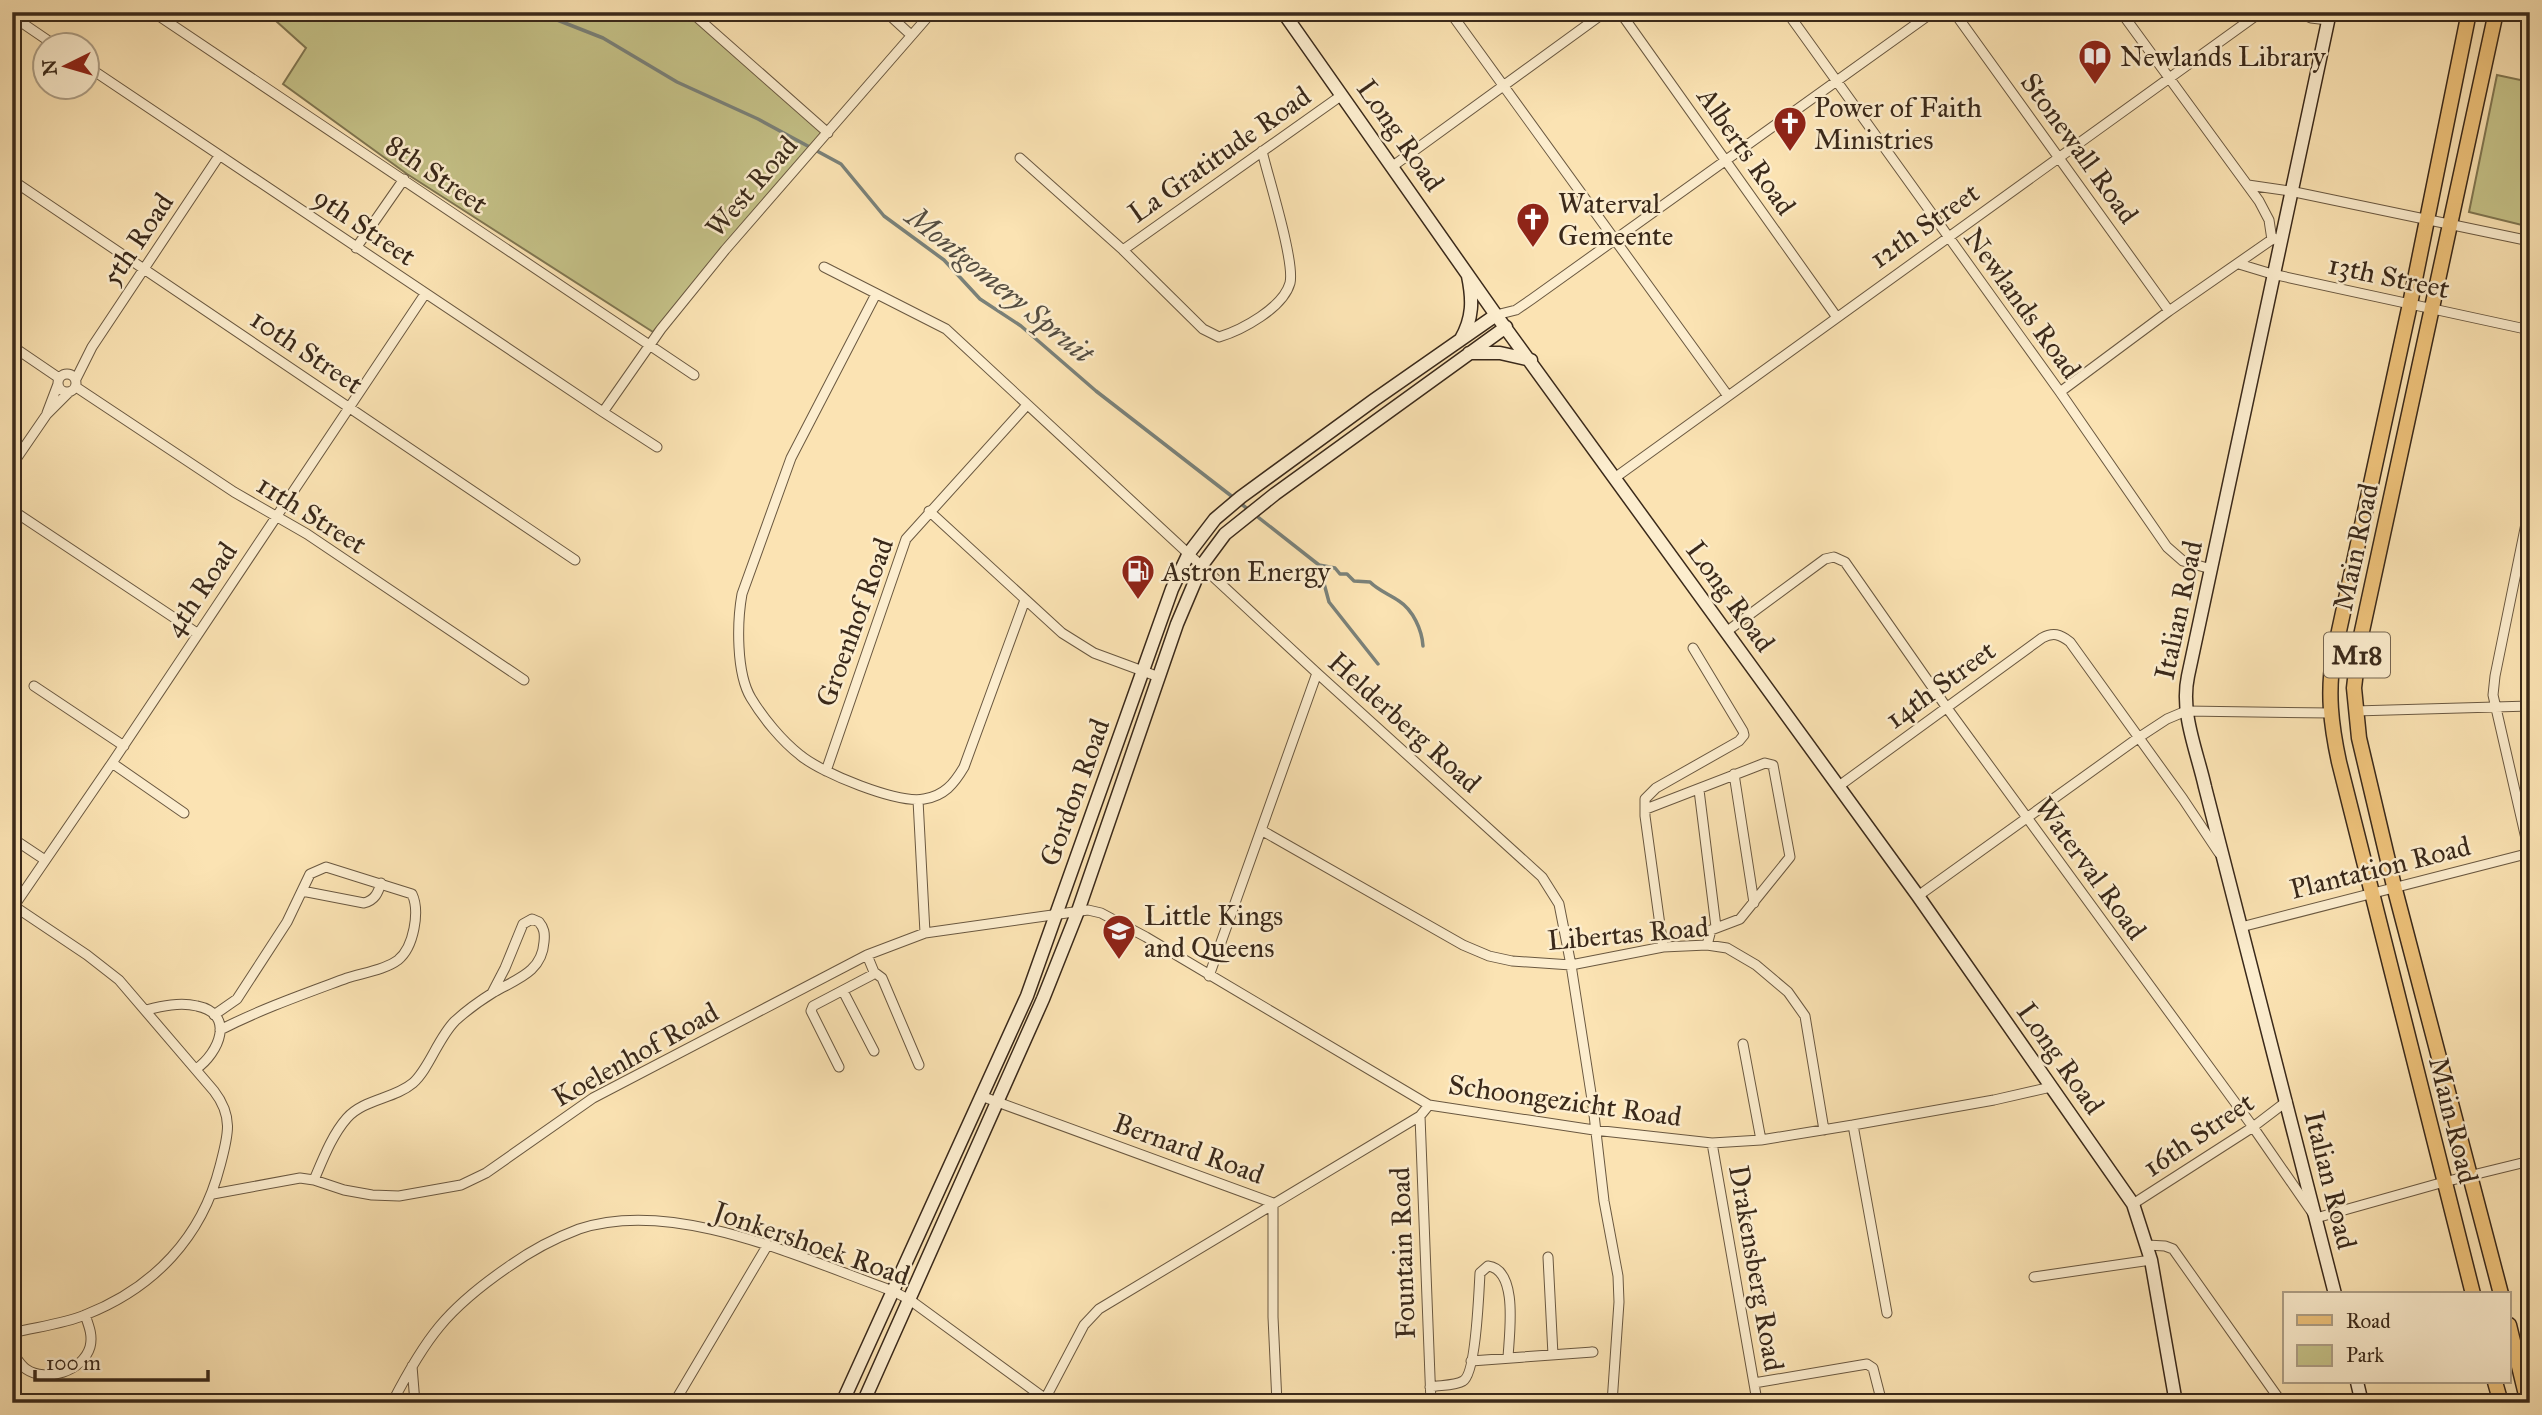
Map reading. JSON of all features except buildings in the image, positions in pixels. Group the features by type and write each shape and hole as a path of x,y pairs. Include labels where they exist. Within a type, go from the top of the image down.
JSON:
{"main road":[{"name":"Main Road","path":"2469,12 2410,304 2334,653 2329,690 2337,751 2472,1292"},
{"name":"Main Road","path":"2496,12 2359,645 2354,688 2359,738 2394,886 2500,1292"},
{"path":"2510,1329 2528,1403"},
{"path":"2496,1384 2501,1403"}],"street":[{"name":"8th Street","path":"153,12 694,375"},
{"path":"691,12 828,133"},
{"path":"887,12 911,35"},
{"name":"West Road","path":"603,412 650,345 725,250 932,12"},
{"name":"Long Road","path":"1283,12 1467,270 1496,315 1918,896 2135,1207 2151,1260 2176,1403"},
{"path":"1450,12 1728,396"},
{"path":"1392,166 1605,12"},
{"name":"Alberts Road","path":"1620,12 1836,316"},
{"name":"Newlands Road","path":"1787,12 2060,392 2167,547 2183,561 2211,569"},
{"path":"1496,315 1516,310 1933,12"},
{"name":"Stonewall Road","path":"1954,12 2169,311"},
{"path":"2060,392 2169,311 2277,236 2248,185 2121,12"},
{"name":"12th Street","path":"1616,477 2261,12"},
{"path":"2298,12 2311,18 2329,16"},
{"path":"12,16 35,32"},
{"name":"Italian Road","path":"2329,16 2290,191 2277,236 2272,274 2185,687 2186,711 2334,1292"},
{"name":"9th Street","path":"102,77 657,447"},
{"name":"La Gratitude Road","path":"1123,250 1342,95"},
{"path":"1020,158 1123,250 1211,335 1219,337 1248,326 1277,302 1286,292 1290,281 1288,256 1262,151"},
{"name":"5th Road","path":"12,465 47,414 73,386 92,347 219,156"},
{"name":"10th Street","path":"12,180 575,560"},
{"path":"356,248 404,180"},
{"path":"2248,185 2427,218 2530,241"},
{"name":"13th Street","path":"2239,264 2272,274 2530,330"},
{"name":"Helderberg Road","path":"824,267 946,329 1317,673 1542,877 1559,904 1571,965 1618,1276 1619,1302 1612,1403"},
{"path":"1459,343 1469,325 1471,314 1471,290 1467,270"},
{"name":"4th Road","path":"13,908 113,763 425,294"},
{"path":"876,294 791,458 749,573 738,614 744,680 750,696 798,754 826,771 877,790 918,800 927,799 950,788 964,767 1025,600"},
{"path":"1506,327 1516,310"},
{"name":"Gordon Road","path":"842,1403 1027,996 1173,587 1189,553 1202,534 1237,501 1374,400 1496,315"},
{"name":"Gordon Road","path":"863,1403 1044,999 1078,911 1182,611 1202,565 1225,534 1252,512 1506,327"},
{"path":"12,346 73,386"},
{"name":"5th Road","path":"47,414 61,378 92,347"},
{"path":"1468,353 1500,353 1531,360"},
{"path":"61,378 61,391 73,386"},
{"name":"11th Street","path":"73,386 276,517 307,534 524,680"},
{"name":"Groenhof Road","path":"826,771 906,540 929,511 1027,405"},
{"path":"2530,504 2495,677 2495,707 2530,854"},
{"path":"12,510 197,633"},
{"path":"929,511 1051,625 1094,653 1159,677"},
{"name":"Waterval Road","path":"1727,632 1825,559 1840,558 1850,566 1947,708 2316,1218"},
{"name":"14th Street","path":"1839,786 2042,638 2053,634 2070,642 2138,738"},
{"path":"1663,947 1645,799 1647,794 1739,741 1744,735 1693,648"},
{"path":"1209,976 1317,673"},
{"path":"34,686 124,746"},
{"path":"2355,711 2530,706"},
{"path":"1918,896 2167,719 2186,711 2330,713"},
{"path":"2138,738 2224,860"},
{"path":"113,763 184,813"},
{"path":"1646,809 1765,763 1773,765 1791,855 1740,919 1711,930 1707,945"},
{"path":"1734,774 1754,902"},
{"path":"1699,790 1716,927"},
{"path":"918,800 925,933"},
{"name":"Libertas Road","path":"1261,830 1463,945 1489,956 1512,961 1571,965 1663,947 1707,945 1727,948 1756,965 1788,992 1805,1016 1824,1130"},
{"path":"12,838 45,860"},
{"name":"Plantation Road","path":"2241,927 2394,886 2530,854"},
{"path":"214,1015 237,999 287,922 310,874 326,867 412,894 416,903 412,937 398,960 251,1014 220,1030"},
{"path":"302,891 364,904 371,901 381,883"},
{"path":"12,1333 85,1315 121,1297 164,1266 185,1244 213,1194 228,1131 225,1106 119,980 87,955 13,908"},
{"name":"Koelenhof Road","path":"213,1194 300,1178 372,1195 399,1196 461,1185 485,1173 593,1098 867,955 925,933 1078,911"},
{"name":"Schoongezicht Road","path":"1078,911 1101,913 1146,937 1429,1105 1594,1130 1712,1143 1761,1140 1824,1130 1994,1100 2051,1087"},
{"path":"314,1180 328,1148 355,1111 414,1082 449,1028 492,993 523,977 535,967 543,948 544,937 538,922 528,920 520,928 492,993"},
{"path":"867,955 874,972 882,978 919,1065"},
{"path":"839,1067 811,1011 813,1006 874,972"},
{"path":"844,991 874,1051"},
{"path":"146,1010 183,1005 206,1009 214,1015 220,1038 212,1056 196,1069"},
{"path":"1743,1044 1761,1140"},
{"name":"Bernard Road","path":"981,1096 1273,1203 1273,1318 1277,1403"},
{"name":"16th Street","path":"2135,1207 2287,1101"},
{"path":"1046,1401 1084,1325 1099,1309 1420,1116 1429,1105"},
{"name":"Fountain Road","path":"1420,1116 1431,1403"},
{"path":"1853,1125 1887,1313"},
{"name":"Drakensberg Road","path":"1712,1143 1757,1401"},
{"path":"2316,1218 2530,1161"},
{"name":"Jonkershoek Road","path":"392,1403 412,1364 440,1324 470,1295 524,1256 578,1230 610,1222 653,1221 699,1226 767,1246 893,1291 910,1300 1046,1401"},
{"path":"2147,1245 2173,1249 2282,1403"},
{"path":"674,1403 767,1246"},
{"path":"1548,1257 1552,1355"},
{"path":"2034,1277 2151,1260"},
{"path":"1430,1387 1462,1382 1470,1370 1480,1273 1488,1266 1499,1271 1507,1285 1508,1358"},
{"path":"12,1352 26,1369 39,1374 50,1375 67,1371 86,1356 90,1345 91,1334 85,1315"},
{"path":"1471,1361 1508,1358 1593,1352 1569,1354 1508,1358"},
{"path":"412,1364 415,1403"},
{"path":"1754,1383 1868,1364 1873,1368 1882,1403"},
{"path":"2357,1384 2362,1403"}],"green space":[{"path":"266,12 688,12 824,134 653,332 407,174 283,84 306,48"},
{"path":"2497,75 2530,82 2530,227 2469,212"}],"waterway":[{"name":"Montgomery Spruit","path":"537,12 603,38 677,82 758,119 841,164 884,216 944,260 980,299 1021,326 1096,391 1234,498"},
{"name":"Montgomery Spruit","path":"1240,503 1319,565 1329,602 1378,664"},
{"path":"1319,565 1335,568 1340,574 1347,574 1354,581 1370,582 1404,605 1416,621 1423,646"}],"place":[{"name":"Newlands Library","path":"2095,86"},
{"name":"Power of Faith Ministries","path":"1790,153"},
{"name":"Waterval Gemeente","path":"1533,249"},
{"name":"Astron Energy","path":"1138,601"},
{"name":"Little Kings and Queens","path":"1119,961"}]}
